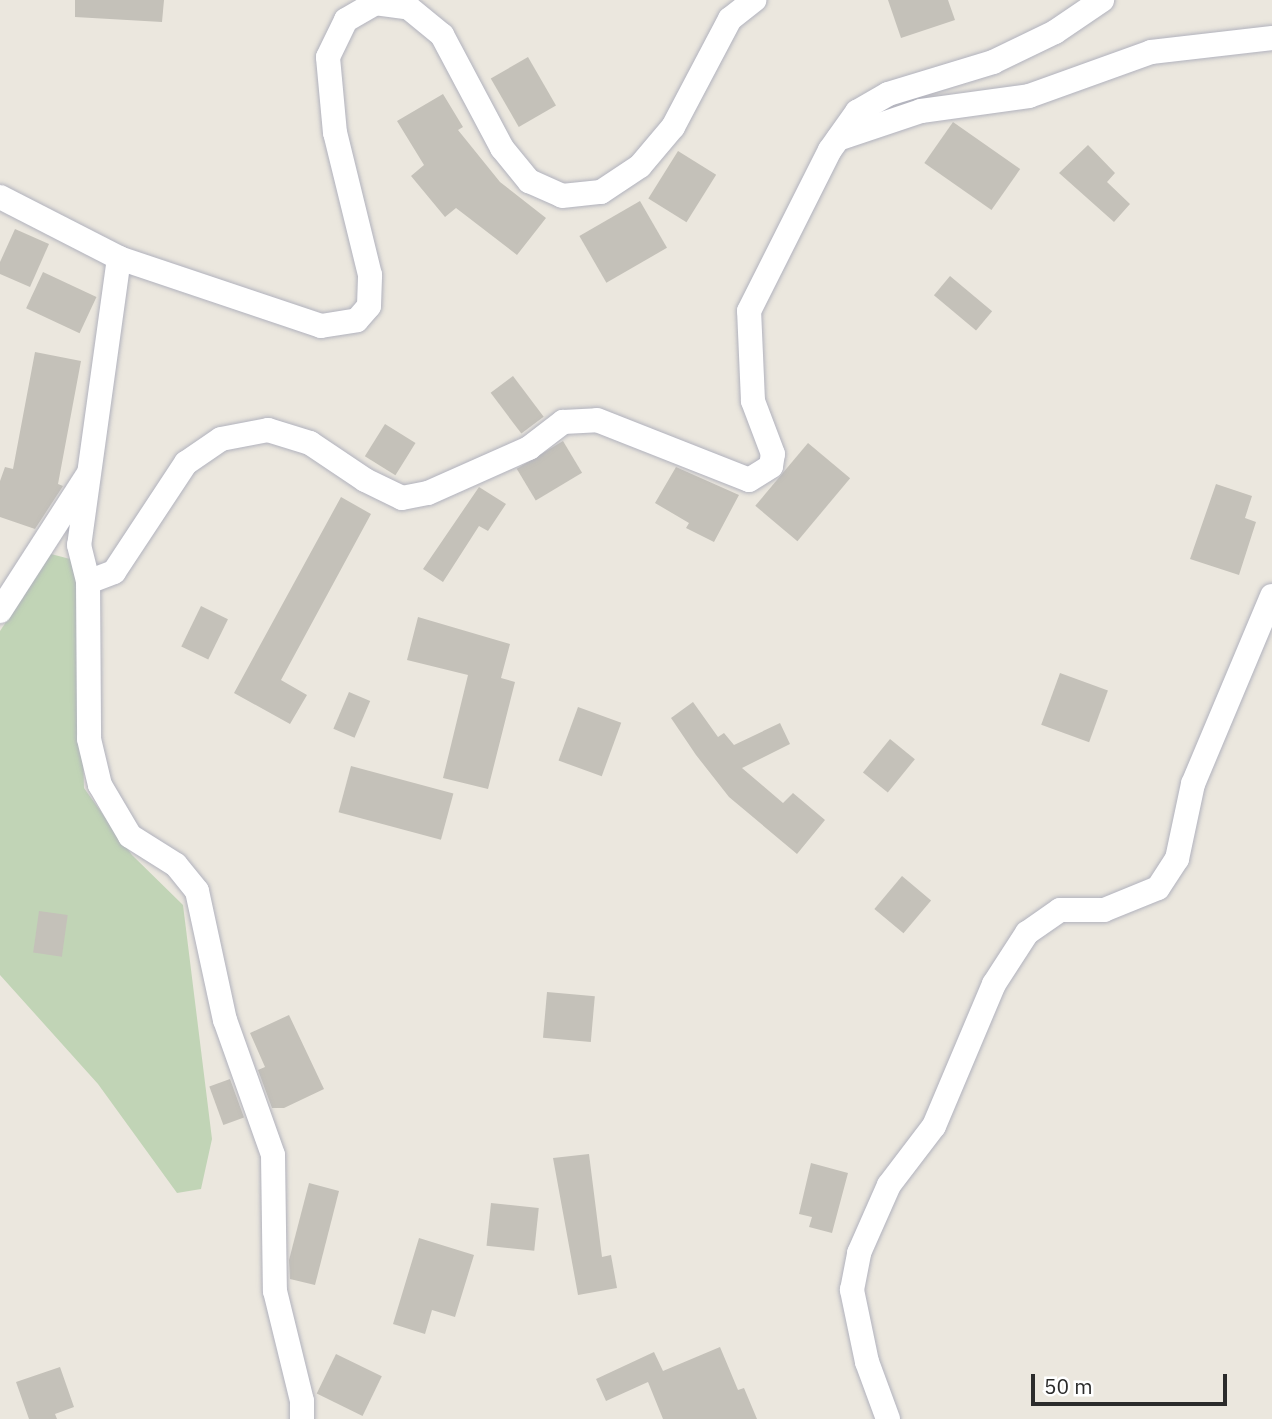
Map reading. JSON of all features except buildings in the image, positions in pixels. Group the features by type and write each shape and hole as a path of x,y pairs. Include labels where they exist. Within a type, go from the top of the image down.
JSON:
{"street":[{"path":"0,197 119,258 321,326 356,320 369,306 370,275 335,133 328,57 346,20 374,3 409,8 442,35 502,148 529,181 562,196 601,191 640,166 673,127 730,19 754,0"},
{"path":"88,582 114,572 186,463 221,439 268,430 310,443 366,480 402,498 428,494 529,448 563,422 597,420 749,480 771,466 773,454 753,401 749,311 772,258 838,139 857,111 888,94 993,62 1055,32 1102,0"},
{"path":"838,139 921,111 1029,96 1151,52 1272,38"},
{"path":"119,258 93,467 79,545 88,582 89,739 97,773 130,836 176,865 197,891 225,1020 273,1155 275,1291 302,1401 302,1419"},
{"path":"0,611 93,467"},
{"path":"888,1419 867,1362 852,1290 859,1253 889,1185 934,1126 994,984 1027,933 1060,910 1104,910 1158,888 1177,859 1193,784 1272,596"}],"green space":[{"path":"51,554 70,559 78,581 84,788 132,855 183,905 212,1139 201,1189 177,1193 98,1084 0,975 0,631"}]}
